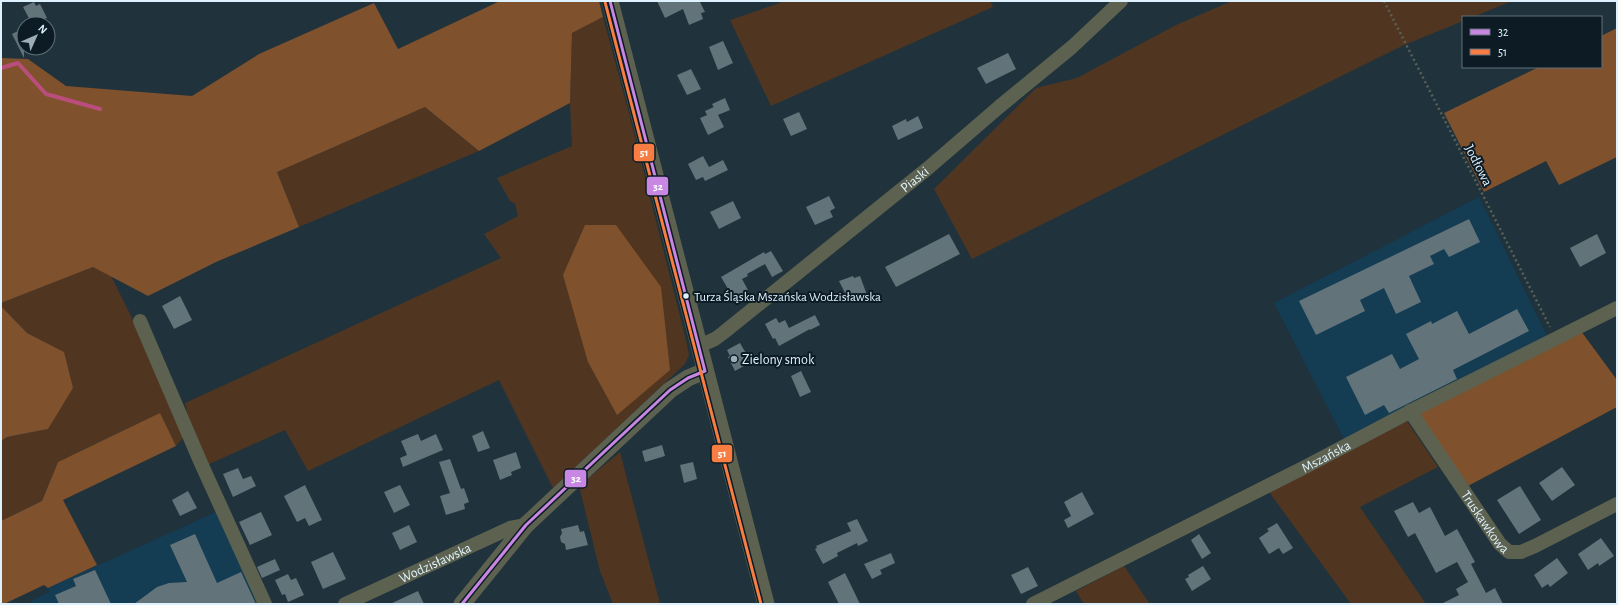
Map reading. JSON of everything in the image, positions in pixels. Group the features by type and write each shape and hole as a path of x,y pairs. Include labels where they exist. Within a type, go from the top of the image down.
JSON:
{"street":[{"path":"610,1 766,604"},
{"name":"Piaski","path":"699,346 715,339 723,333 927,169 1072,47 1121,1"},
{"name":"Mszańska","path":"1033,604 1305,467 1410,411 1617,308"},
{"path":"140,322 200,461 265,604"},
{"path":"462,604 526,525 661,398 679,384 705,371"},
{"name":"Truskawkowa","path":"1410,411 1500,544 1509,552 1521,552 1535,546 1617,504"},
{"name":"Wodzisławska","path":"345,604 510,528 526,525"}],"path":[{"name":"Jodłowa","path":"1384,1 1556,339"}],"shaded area":[{"path":"500,1 599,1 603,17 572,33 570,103 479,151 425,107 277,172 299,227 216,262 148,296 93,267 1,303 1,58 28,59 66,86 192,96 259,54 374,3 398,49"},
{"path":"780,1 990,1 993,7 771,106 730,20 780,3"},
{"path":"1232,1 1512,1 1475,16 1462,16 1462,21 1402,46 972,259 934,189 1036,88 1077,78 1176,25"},
{"path":"603,17 631,121 686,340 689,355 685,364 553,488 499,380 308,471 285,430 207,465 191,430 185,403 501,258 484,234 518,216 515,204 510,201 497,178 572,146 570,103 572,33"},
{"path":"1617,28 1617,157 1559,185 1546,161 1484,192 1444,113 1537,68 1602,68 1602,36"},
{"path":"425,107 479,151 299,227 277,172"},
{"path":"1479,197 1550,342 1347,445 1274,303"},
{"path":"585,225 616,225 661,287 670,370 617,415 588,362 563,275"},
{"path":"93,267 111,276 133,320 184,437 176,446 160,414 58,462 42,501 1,521 1,441 7,437 48,429 64,352 27,333 1,306 1,303"},
{"path":"1,306 27,333 64,352 73,388 48,429 7,437 1,441"},
{"path":"1581,331 1617,380 1617,407 1466,487 1416,414"},
{"path":"160,413 176,446 63,500 97,565 48,588 44,585 4,604 1,604 1,521 42,501 58,462"},
{"path":"1407,421 1438,467 1360,507 1426,604 1351,604 1269,492"},
{"path":"620,452 660,604 613,604 600,571 579,486"},
{"path":"216,512 259,604 32,604 31,601 49,592 48,588"},
{"path":"1124,566 1150,604 1084,604 1076,591"}],"building":[{"path":"657,1 702,1 700,2 705,12 701,13 703,19 689,25 683,9 665,18"},
{"path":"34,2 36,6 40,4 46,16 28,16 23,7"},
{"path":"16,32 16,42 12,34"},
{"path":"723,41 733,63 718,70 709,47"},
{"path":"1008,53 1016,69 986,84 977,68"},
{"path":"691,69 701,89 687,95 677,75"},
{"path":"725,98 730,110 718,115 712,104"},
{"path":"714,107 724,127 708,135 700,118 707,115 705,111"},
{"path":"799,112 807,129 791,136 783,119"},
{"path":"918,116 923,128 898,140 892,126 906,119 907,122"},
{"path":"703,156 709,167 723,160 728,170 705,181 703,177 696,180 688,164"},
{"path":"829,196 835,208 830,211 833,217 815,225 806,207"},
{"path":"733,201 741,218 719,229 710,212"},
{"path":"1469,219 1480,242 1449,257 1444,249 1430,256 1434,264 1409,276 1421,302 1396,314 1384,288 1360,300 1365,311 1316,335 1299,301"},
{"path":"949,234 960,254 896,287 885,267"},
{"path":"1597,234 1606,253 1580,267 1570,248"},
{"path":"771,251 783,271 772,277 765,264 747,274 748,276 742,279 748,290 734,299 721,277 764,252 765,254"},
{"path":"853,276 854,278 860,276 867,295 849,301 839,281"},
{"path":"180,296 192,320 174,329 162,306"},
{"path":"1517,309 1529,331 1453,370 1457,379 1389,413 1384,405 1365,415 1346,377 1392,354 1400,369 1419,359 1406,334 1431,321 1432,324 1457,311 1469,334"},
{"path":"815,315 820,325 779,346 775,338 773,339 765,324 776,318 779,323 785,320 789,328"},
{"path":"740,343 751,362 735,371 728,357 730,356 727,350"},
{"path":"801,371 811,392 800,397 791,376"},
{"path":"483,431 490,448 478,452 472,436"},
{"path":"418,434 421,441 436,434 443,450 403,467 400,458 407,455 401,441"},
{"path":"662,445 665,456 645,462 642,451"},
{"path":"516,452 521,468 511,472 512,475 500,480 493,460"},
{"path":"450,459 461,489 464,488 469,502 464,504 465,509 446,515 440,496 450,493 439,462"},
{"path":"693,462 697,479 684,483 680,465"},
{"path":"1562,467 1575,485 1552,501 1539,483"},
{"path":"238,468 243,479 251,476 256,486 233,497 223,474"},
{"path":"305,485 322,520 309,526 305,518 297,522 284,496"},
{"path":"400,485 410,505 394,513 384,492"},
{"path":"1520,486 1541,520 1519,534 1497,500"},
{"path":"188,491 197,508 180,516 172,500"},
{"path":"1082,492 1094,514 1068,528 1064,520 1071,516 1064,502"},
{"path":"1413,502 1419,513 1430,507 1445,536 1457,529 1475,562 1471,564 1486,593 1495,588 1503,604 1441,604 1459,595 1456,589 1468,582 1457,562 1436,573 1415,533 1408,537 1394,511"},
{"path":"261,512 272,535 250,545 239,522"},
{"path":"857,519 868,541 858,546 857,543 837,553 838,556 823,564 815,549 817,548 816,546 851,531 847,523"},
{"path":"1277,523 1293,548 1283,554 1279,548 1269,554 1259,538 1269,531 1267,529"},
{"path":"409,525 417,542 400,550 392,533"},
{"path":"578,525 580,532 584,531 588,545 566,550 565,544 561,542 561,529"},
{"path":"195,534 217,583 241,572 256,604 134,604 157,587 169,583 187,582 170,545"},
{"path":"1199,534 1211,553 1202,559 1191,540"},
{"path":"1601,538 1614,556 1599,566 1598,563 1588,570 1578,554"},
{"path":"333,552 346,579 323,589 311,562"},
{"path":"891,553 895,563 880,570 882,574 872,579 864,564"},
{"path":"1557,558 1568,573 1550,587 1548,584 1542,588 1534,575"},
{"path":"275,559 280,570 262,578 257,567"},
{"path":"1203,566 1211,579 1192,591 1185,579 1189,577 1188,575"},
{"path":"1028,567 1038,586 1021,594 1011,575"},
{"path":"95,570 111,604 59,604 55,595 76,586 73,579"},
{"path":"845,573 860,604 839,604 828,582"},
{"path":"288,574 291,580 296,578 304,595 288,602 285,594 282,595 275,580"},
{"path":"418,591 424,604 390,604"}],"waterway":[{"path":"1,68 18,63 46,94 100,109"}],"transit line":[{"name":"32","path":"610,1 705,371"},
{"name":"51","path":"605,2 761,604"},
{"name":"32","path":"462,604 526,525 670,390 688,378 705,371"}],"place":[{"name":"Turza Śląska Mszańska Wodzisławska","path":"686,296"},
{"name":"Zielony smok","path":"734,359"}]}
